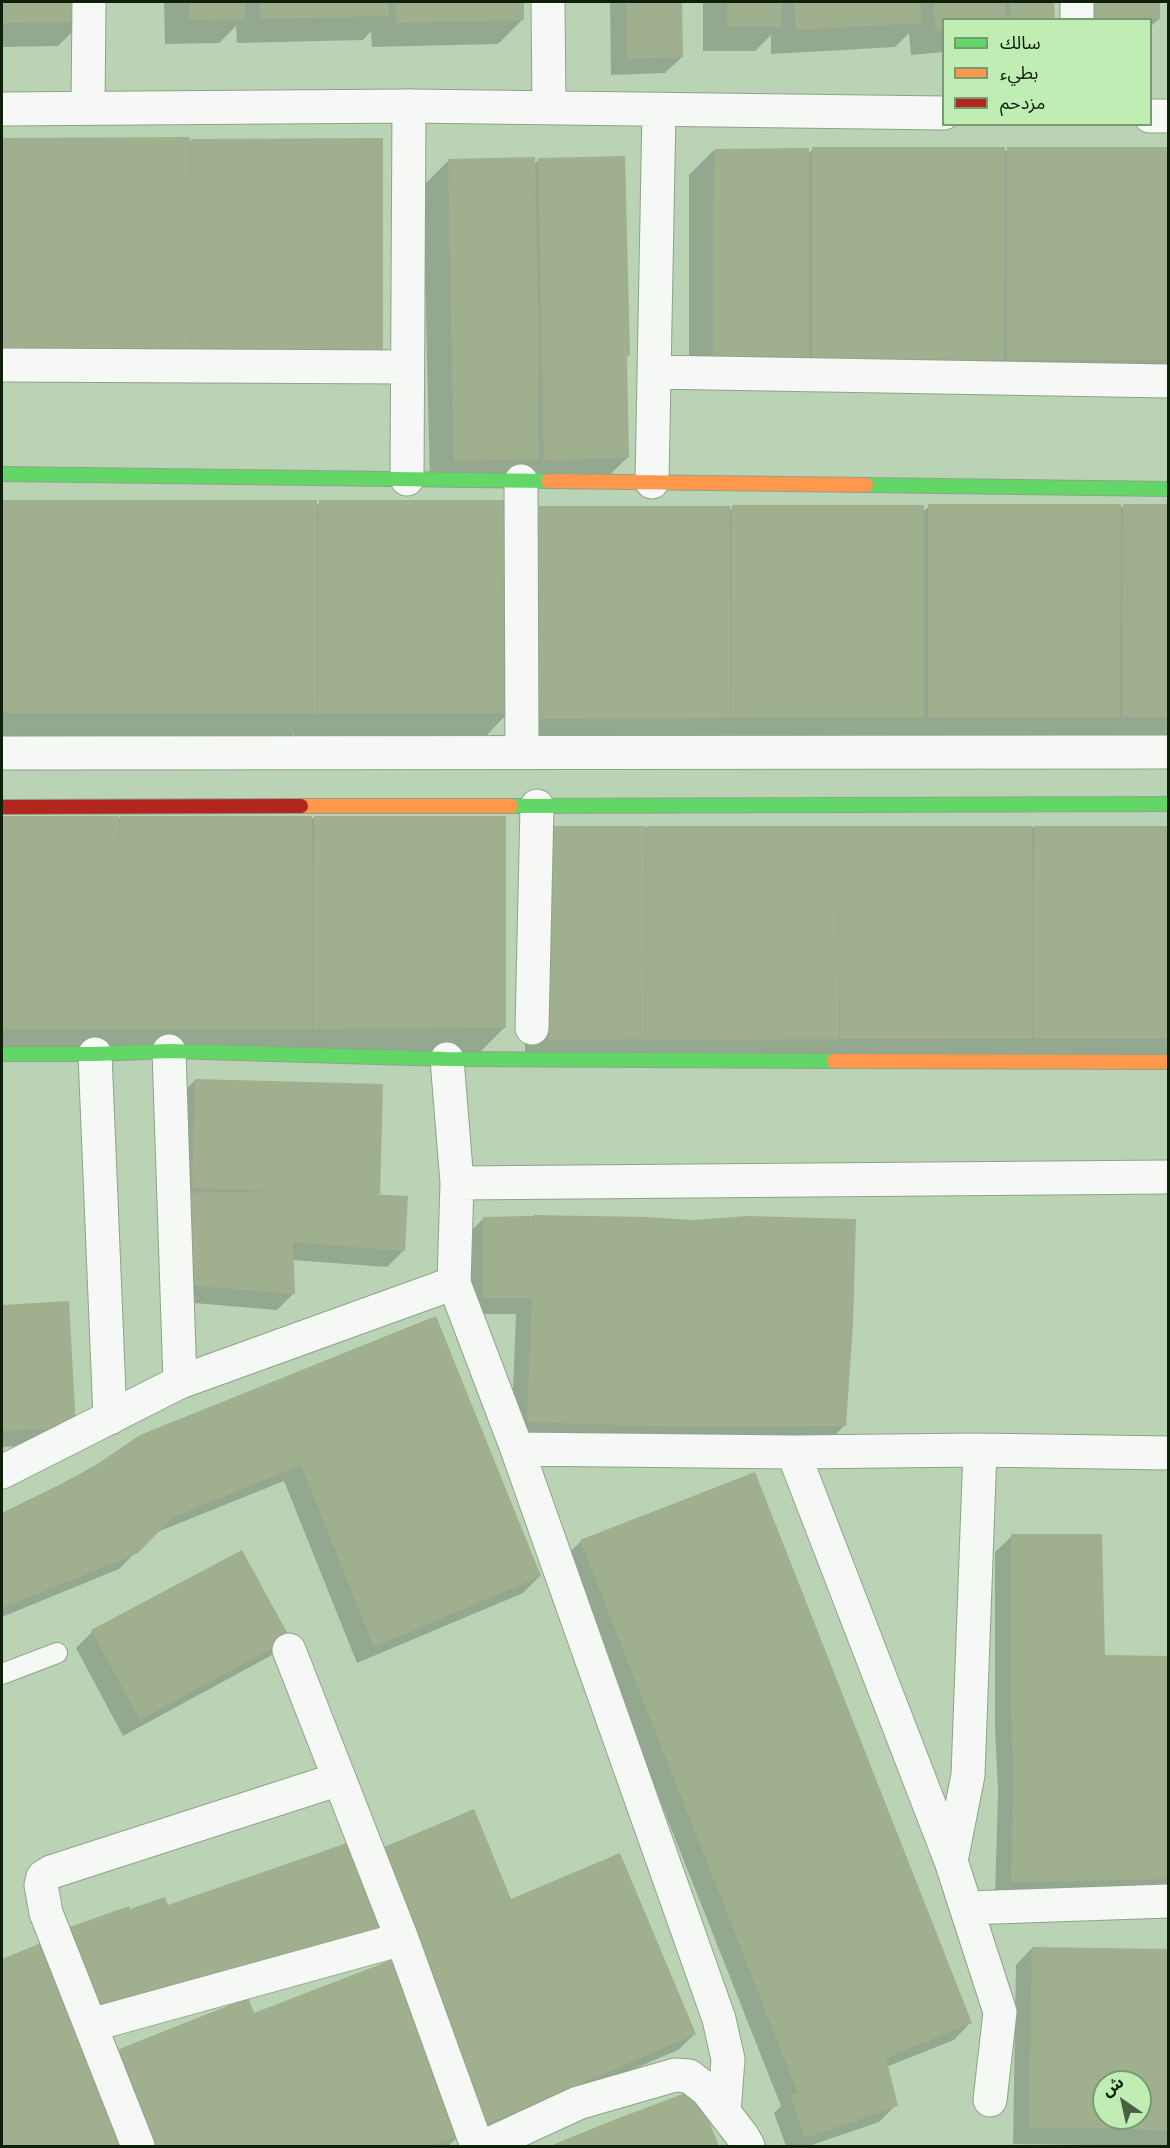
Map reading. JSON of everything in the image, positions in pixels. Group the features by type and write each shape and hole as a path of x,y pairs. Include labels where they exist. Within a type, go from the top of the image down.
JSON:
{"street":[{"path":"88,108 89,2"},
{"path":"548,2 549,108"},
{"path":"1077,2 1077,18"},
{"path":"407,479 409,106"},
{"path":"2,109 409,106 942,113"},
{"path":"652,482 659,110"},
{"path":"1152,116 1168,116"},
{"path":"2,365 407,367"},
{"path":"654,372 1168,381"},
{"path":"2,474 1168,489"},
{"path":"521,480 522,752"},
{"path":"2,753 1168,752"},
{"path":"2,807 1168,804"},
{"path":"532,1028 537,806"},
{"path":"169,1051 180,1382"},
{"path":"2,1054 169,1051 447,1059 1168,1062"},
{"path":"95,1054 110,1418"},
{"path":"447,1059 457,1183 454,1283 517,1449 718,2019 728,2059 724,2112"},
{"path":"457,1183 1168,1177"},
{"path":"2,1472 180,1382 454,1283"},
{"path":"517,1449 793,1452 980,1450 1168,1453"},
{"path":"951,1861 968,1775 980,1450"},
{"path":"793,1452 951,1861 1000,2012 990,2100"},
{"path":"289,1650 402,1939 477,2146"},
{"path":"138,2146 46,1913 41,1885 44,1877 51,1872 339,1779"},
{"path":"967,1908 1168,1901"},
{"path":"91,2025 402,1939"},
{"path":"485,2146 578,2103 675,2075 689,2076 707,2090 748,2146"}],"lane":[{"path":"2,1674 57,1653"}],"building":[{"path":"2,2 84,2 84,22 2,23"},
{"path":"189,2 245,2 245,19 189,20"},
{"path":"260,2 388,2 389,16 261,19"},
{"path":"395,2 524,2 524,20 396,23"},
{"path":"626,2 682,2 683,57 627,59"},
{"path":"727,2 782,2 782,27 727,27"},
{"path":"794,2 920,2 922,23 796,30"},
{"path":"933,2 1005,2 1007,18 942,18 942,31 936,31"},
{"path":"1010,2 1054,2 1055,18 1010,18"},
{"path":"1084,2 1160,2 1160,19 1085,18"},
{"path":"190,137 190,211 191,139 383,138 383,351 191,351 191,319 190,351 2,351 2,138"},
{"path":"812,147 1005,147 1004,360 812,361"},
{"path":"1007,147 1168,147 1168,360 1007,360"},
{"path":"809,148 809,361 713,362 714,149"},
{"path":"625,156 630,355 627,356 629,458 544,460 538,158"},
{"path":"535,157 539,354 538,459 454,461 448,159"},
{"path":"2,500 317,500 317,713 2,713"},
{"path":"319,500 512,500 511,713 318,713"},
{"path":"928,504 1121,504 1120,717 928,717"},
{"path":"1123,504 1168,504 1168,717 1122,717"},
{"path":"732,505 924,505 924,718 731,718"},
{"path":"538,506 730,506 730,718 537,719"},
{"path":"2,816 119,816 120,848 120,816 312,816 312,1029 2,1029"},
{"path":"314,816 506,816 506,1028 313,1029"},
{"path":"549,826 646,826 645,1039 549,1040"},
{"path":"647,826 1032,826 1032,1039 840,1039 839,875 839,1039 646,1040"},
{"path":"1034,826 1168,826 1168,1039 1033,1039"},
{"path":"195,1079 383,1084 380,1194 347,1193 408,1196 405,1251 293,1242 295,1294 186,1285 191,1193 281,1191 192,1188"},
{"path":"534,1215 694,1220 747,1216 856,1219 853,1324 846,1426 687,1427 527,1422 532,1298 483,1298 483,1217 533,1216 534,1240"},
{"path":"69,1301 76,1428 2,1431 2,1305"},
{"path":"436,1316 541,1576 374,1647 301,1465 173,1517 138,1553 2,1608 2,1513 96,1465 140,1435"},
{"path":"755,1472 972,2023 886,2058 898,2106 805,2138 790,2095 798,2093 580,1540"},
{"path":"1011,1534 1102,1534 1105,1655 1168,1656 1168,1879 1011,1882 1014,1772 1011,1710"},
{"path":"242,1550 290,1638 140,1720 91,1630"},
{"path":"474,1809 511,1899 620,1853 696,2034 485,2125 382,1848"},
{"path":"347,1843 381,1931 94,2013 64,1929 129,1906 130,1909 165,1897 168,1905"},
{"path":"46,1941 122,2143 113,2146 2,2146 2,1959"},
{"path":"1032,1947 1168,1949 1168,2131 1148,2130 1152,2130 1152,2070 1092,2070 1092,2128 1029,2128"},
{"path":"394,1959 462,2134 430,2146 157,2146 119,2049 248,1998 254,2013"},
{"path":"696,2089 719,2146 550,2146 611,2121"}],"traffic: fast":[{"path":"2,474 548,481"},
{"path":"866,485 1168,489"},
{"path":"511,806 1168,804"},
{"path":"2,1054 169,1051 447,1059 834,1061"}],"traffic: slow":[{"path":"548,481 866,485"},
{"path":"301,806 511,806"},
{"path":"834,1061 1168,1062"}],"traffic: jam":[{"path":"2,807 301,806"}]}
